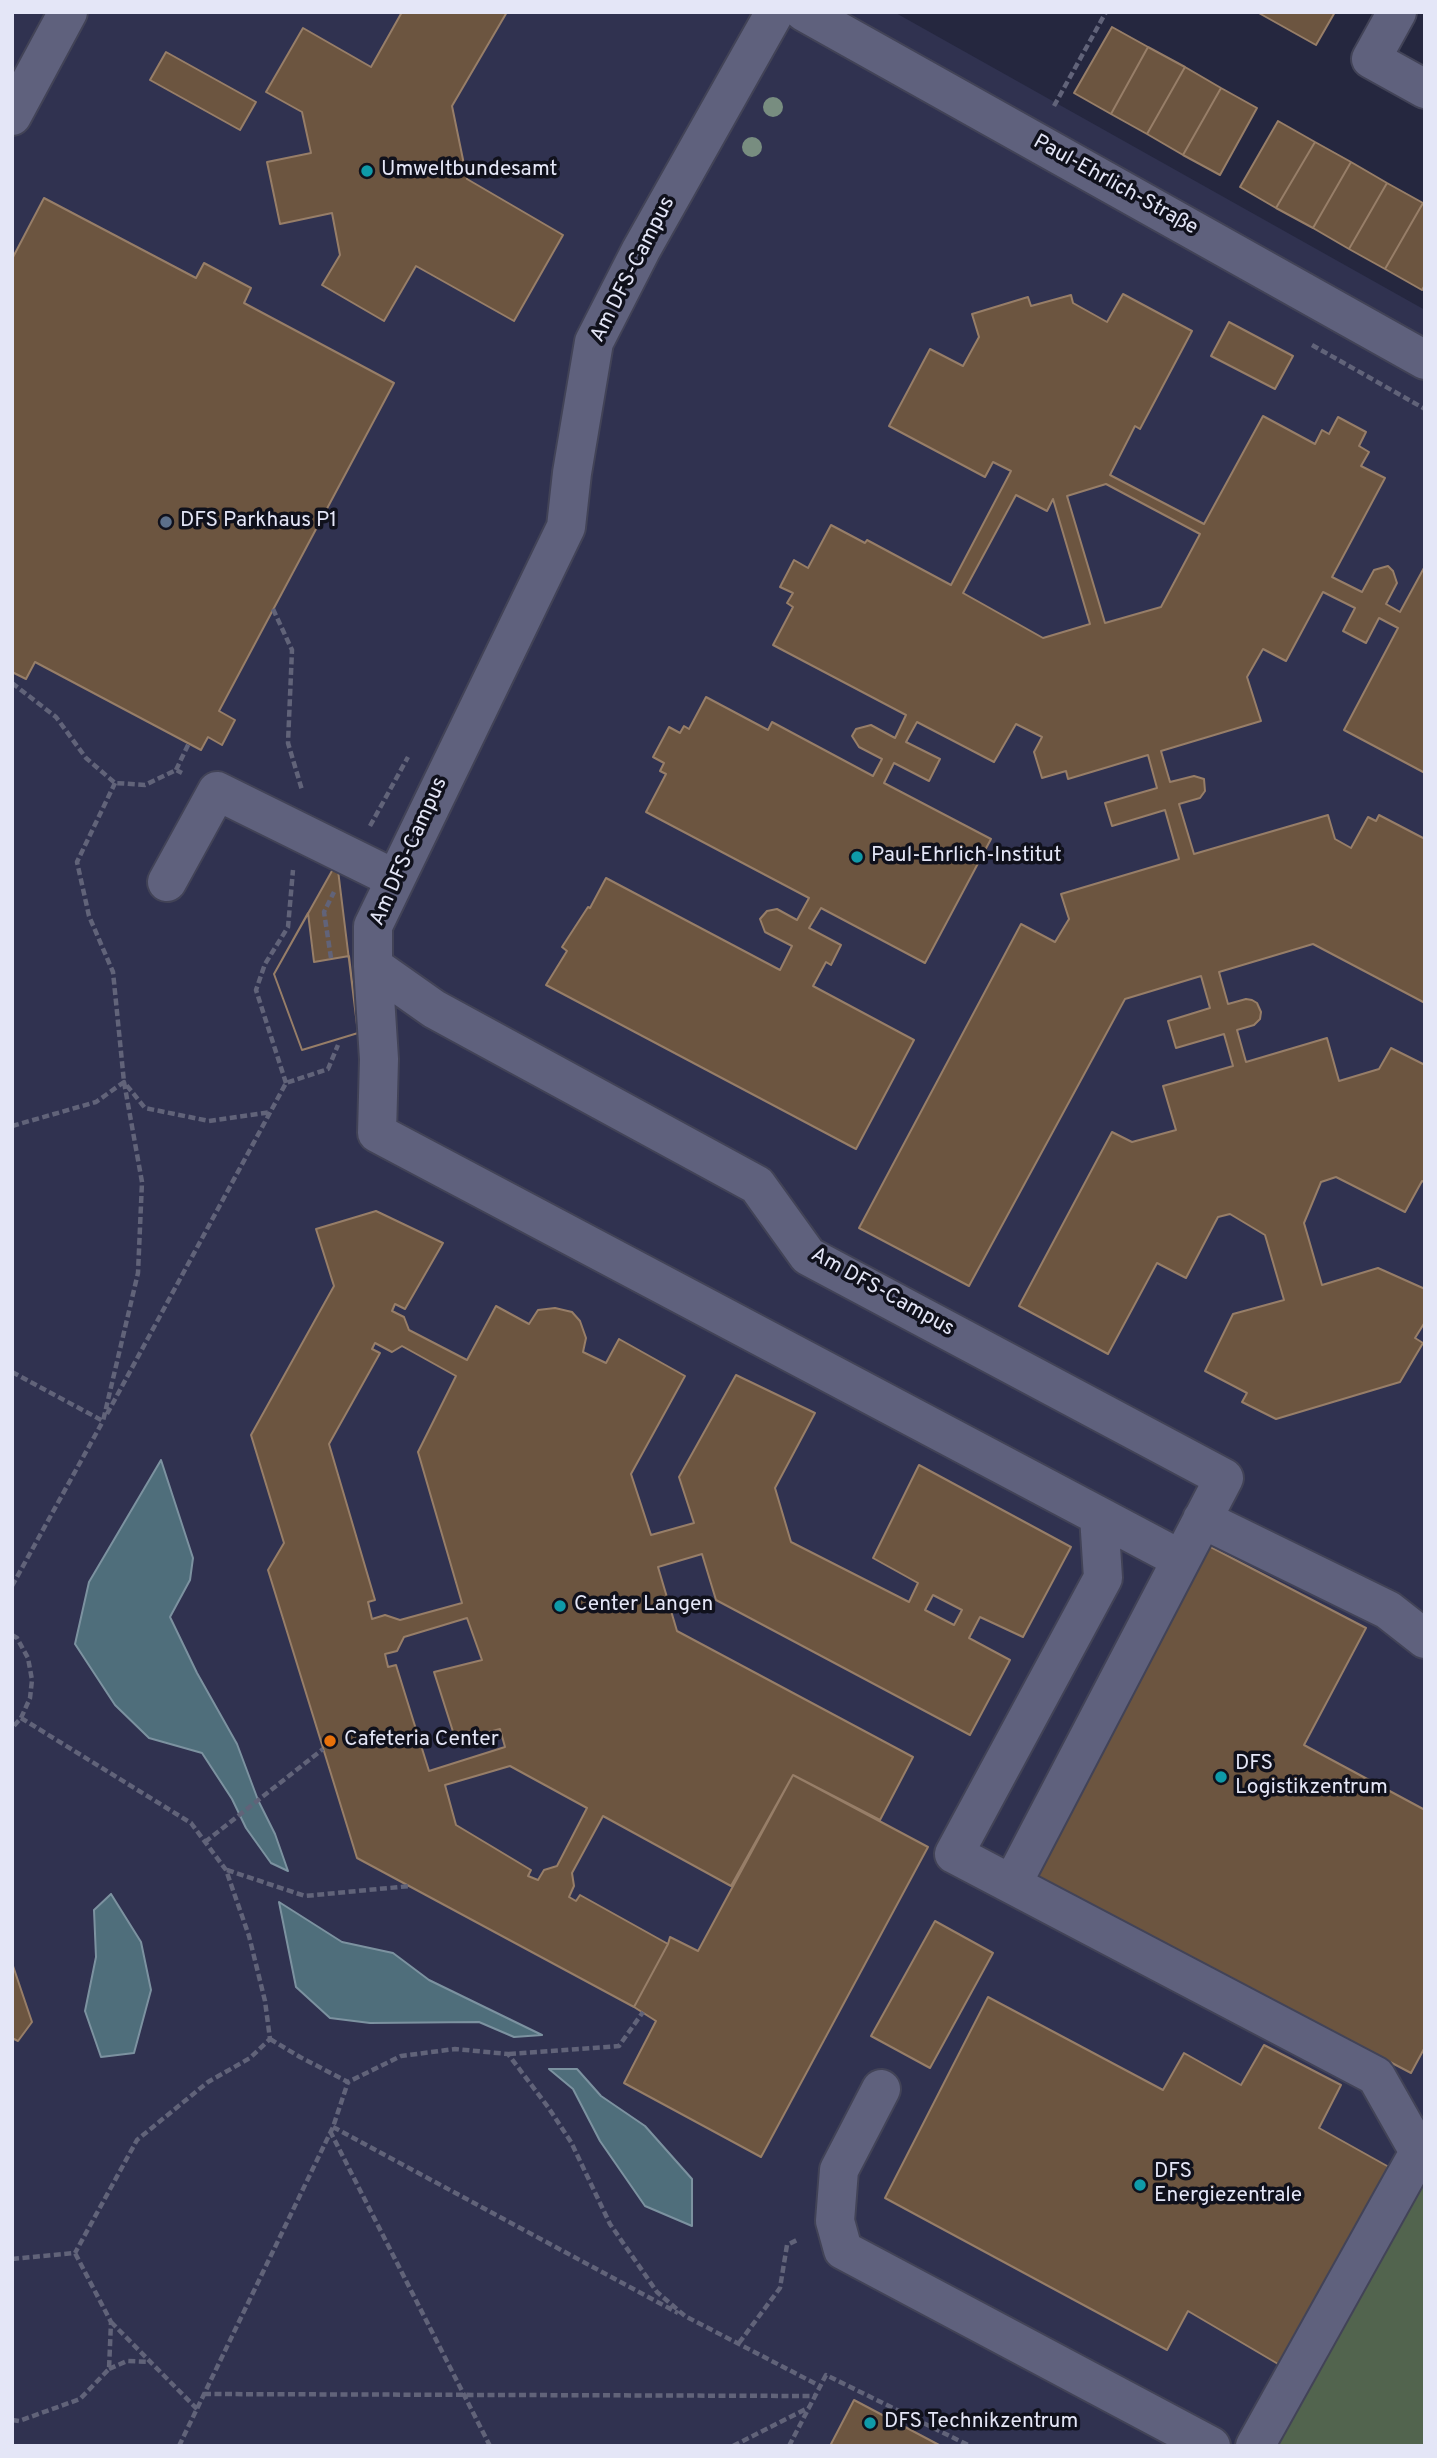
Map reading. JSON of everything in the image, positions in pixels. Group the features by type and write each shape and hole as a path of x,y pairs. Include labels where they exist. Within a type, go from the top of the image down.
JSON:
{"street":[{"path":"12,116 68,12"},
{"name":"Am DFS-Campus","path":"775,12 641,250 594,342 572,472 566,527 373,926 373,966 434,1009 757,1185 808,1256 1224,1478 1202,1519"},
{"name":"Paul-Ehrlich-Straße","path":"804,12 1425,360"},
{"path":"1397,12 1371,59 1425,89"},
{"path":"167,882 217,791 395,879"},
{"path":"373,966 379,1059 377,1133 1180,1559"},
{"path":"1100,1516 1103,1578 954,1854 1376,2076 1419,2152 1255,2446"},
{"path":"1012,1884 1202,1519 1388,1609 1425,1639"},
{"path":"881,2089 839,2170 835,2221 843,2250 1211,2446"}],"path":[{"path":"1035,141 1106,12"},
{"path":"12,683 56,717 86,758 116,783 145,785 176,770 189,743"},
{"path":"176,770 217,791"},
{"path":"103,1421 138,1273 142,1182 124,1082 113,972 89,916 77,862 116,783"},
{"path":"12,1586 286,1083 256,990 265,964"},
{"path":"286,1083 328,1069 341,1039"},
{"path":"124,1082 145,1108 209,1121 272,1112"},
{"path":"12,1126 96,1102 124,1082"},
{"path":"12,1372 103,1421"},
{"path":"12,1635 17,1638 28,1658 32,1680 30,1698 21,1718 12,1728"},
{"path":"21,1718 191,1823 226,1870 249,1936 265,2001 270,2039"},
{"path":"205,1842 323,1749"},
{"path":"226,1870 305,1896 410,1886"},
{"path":"179,2446 332,2129 348,2082 401,2056 455,2049 508,2054 619,2046 643,2012"},
{"path":"270,2039 348,2082"},
{"path":"75,2253 137,2140 208,2082 250,2058 270,2039"},
{"path":"508,2054 548,2106 570,2141 610,2224 657,2292 685,2316"},
{"path":"332,2129 820,2386"},
{"path":"332,2129 490,2446"},
{"path":"739,2343 780,2288 787,2245 835,2221"},
{"path":"12,2259 75,2253"},
{"path":"75,2253 111,2322 197,2409"},
{"path":"108,2369 111,2322"},
{"path":"12,2420 19,2421 80,2399 108,2369 127,2361 151,2362"},
{"path":"789,2446 826,2375 970,2446"},
{"path":"204,2394 816,2396"},
{"path":"733,2446 810,2406"}],"shaded area":[{"path":"12,12 894,12 1425,310 1425,2157 1270,2446 12,2446"},
{"path":"161,1460 193,1558 190,1580 170,1617 197,1673 237,1744 288,1871 271,1863 246,1828 232,1799 202,1753 149,1738 115,1705 75,1644 89,1582"},
{"path":"111,1894 141,1942 151,1990 134,2053 101,2057 85,2011 96,1957 94,1910"},
{"path":"279,1902 342,1942 393,1953 429,1980 542,2035 514,2037 479,2022 370,2023 330,2018 296,1987"},
{"path":"549,2069 577,2069 601,2096 645,2126 692,2179 692,2226 645,2206 600,2141 573,2089"}],"green space":[{"path":"1425,2155 1425,2446 1269,2446"}],"building":[{"name":"Umweltbundesamt","path":"402,12 507,12 452,106 467,179 563,235 514,321 416,266 384,321 322,285 340,255 332,213 280,224 267,162 311,153 302,112 266,92 303,28 371,67"},
{"path":"1257,12 1335,12 1316,45"},
{"path":"1112,27 1148,47 1111,114 1074,93"},
{"path":"1148,47 1185,67 1147,134 1111,114"},
{"path":"166,52 256,102 240,130 150,80"},
{"path":"1185,67 1221,88 1183,155 1147,134"},
{"path":"1221,88 1257,108 1220,175 1183,155"},
{"path":"1278,121 1315,142 1276,208 1240,187"},
{"path":"1315,142 1351,162 1313,228 1276,208"},
{"path":"1351,162 1387,183 1349,249 1313,228"},
{"path":"1387,183 1423,203 1385,269 1349,249"},
{"name":"DFS Parkhaus P1","path":"44,198 196,278 204,263 251,288 244,303 394,383 219,711 235,720 222,745 208,737 201,750 35,662 26,679 12,672 12,259"},
{"path":"1423,203 1425,285 1422,290 1385,269"},
{"name":"Paul-Ehrlich-Institut","path":"1123,294 1192,331 1140,429 1135,426 1110,475 1204,524 1263,416 1315,444 1322,430 1329,434 1338,417 1366,432 1359,446 1369,452 1361,466 1385,478 1332,577 1362,592 1374,570 1388,566 1397,583 1386,604 1400,612 1425,566 1425,773 1344,730 1398,628 1379,618 1366,643 1343,631 1355,608 1323,592 1286,661 1263,649 1247,677 1261,721 1161,751 1170,782 1194,776 1204,779 1205,791 1200,798 1179,804 1194,854 1328,815 1335,839 1351,848 1368,817 1376,821 1379,815 1425,839 1425,1003 1313,944 1219,972 1228,1004 1252,1000 1257,1003 1261,1012 1260,1019 1254,1025 1237,1030 1246,1062 1327,1038 1339,1081 1379,1069 1391,1048 1425,1065 1425,1182 1422,1181 1405,1212 1336,1177 1321,1182 1304,1223 1322,1285 1378,1268 1425,1289 1425,1322 1415,1338 1423,1343 1400,1382 1276,1419 1242,1402 1247,1393 1205,1371 1233,1314 1284,1300 1265,1235 1230,1214 1218,1217 1186,1278 1157,1263 1108,1354 1019,1306 1112,1132 1132,1142 1176,1130 1163,1086 1233,1066 1224,1034 1176,1048 1168,1021 1210,1008 1201,976 1125,999 969,1286 859,1228 1021,924 1055,942 1069,919 1061,894 1179,859 1165,810 1112,826 1105,803 1157,788 1148,755 1068,779 1066,771 1042,778 1034,752 1042,737 1016,724 994,762 917,722 906,742 940,759 929,781 894,763 884,783 991,839 925,963 821,908 809,928 841,945 831,965 826,962 813,986 914,1040 856,1149 546,985 567,951 562,947 588,907 590,908 606,878 780,970 792,946 765,932 760,919 767,911 777,909 797,920 809,898 646,812 666,774 660,771 664,763 653,757 669,727 680,733 684,726 689,729 706,697 768,730 772,722 873,776 882,759 859,747 852,736 856,729 871,725 895,738 906,715 773,645 793,607 787,603 793,593 780,587 794,560 808,568 831,525 865,543 867,540 951,585 1011,471 993,462 985,477 889,426 930,349 963,366 979,337 972,314 1028,297 1031,306 1071,295 1073,303 1107,322","holes":["1106,484 1200,534 1161,607 1105,623 1067,496","1016,495 1047,511 1053,499 1090,624 1043,638 963,593"]},
{"path":"1229,322 1293,356 1275,389 1211,356"},
{"path":"337,862 358,1033 302,1050 274,974"},
{"path":"308,913 314,962 349,956 358,1033 302,1050 274,974"},
{"name":"Center Langen","path":"376,1211 443,1243 405,1309 395,1304 392,1311 404,1317 409,1330 467,1360 496,1306 529,1324 538,1310 555,1308 572,1312 580,1321 586,1338 583,1352 606,1363 619,1339 685,1376 631,1474 651,1535 694,1523 679,1477 736,1375 815,1413 775,1488 791,1542 909,1602 918,1583 873,1558 919,1465 1071,1547 1023,1637 980,1617 969,1638 1010,1660 970,1735 716,1600 702,1554 658,1567 677,1631 913,1757 880,1820 793,1775 731,1886 603,1816 572,1873 574,1886 569,1897 576,1901 580,1895 668,1944 634,2007 357,1858 268,1570 284,1543 251,1435 334,1286 316,1229","holes":["375,1343 392,1352 402,1346 456,1376 418,1452 462,1603 400,1620 385,1615 372,1619 368,1602 375,1600 329,1444 380,1353 372,1349","933,1595 962,1610 954,1625 925,1610","467,1618 482,1660 434,1672 456,1741 500,1729 505,1747 429,1771 396,1665 388,1667 385,1654 397,1651 404,1637","510,1766 587,1808 557,1866 544,1870 538,1880 528,1876 531,1870 456,1825 445,1785"]},
{"name":"DFS Logistikzentrum","path":"1203,1543 1366,1628 1304,1745 1425,1810 1425,2047 1411,2073 1027,1871"},
{"path":"793,1775 928,1847 761,2157 624,2083 656,2021 634,2007 670,1937 698,1951"},
{"path":"935,1921 993,1953 930,2068 871,2036"},
{"path":"12,1963 32,2022 18,2041 12,2038"},
{"name":"DFS Energiezentrale","path":"988,1997 1163,2090 1184,2053 1241,2085 1264,2045 1341,2085 1319,2128 1396,2171 1290,2371 1188,2311 1167,2350 885,2198"},
{"name":"DFS Technikzentrum","path":"854,2400 941,2446 830,2446"}],"place":[{"name":"Umweltbundesamt","path":"367,171"},
{"name":"DFS Parkhaus P1","path":"166,522"},
{"name":"Paul-Ehrlich-Institut","path":"857,857"},
{"name":"Center Langen","path":"560,1606"},
{"name":"Cafeteria Center","path":"330,1741"},
{"name":"DFS Logistikzentrum","path":"1221,1777"},
{"name":"DFS Energiezentrale","path":"1140,2185"},
{"name":"DFS Technikzentrum","path":"870,2423"}]}
